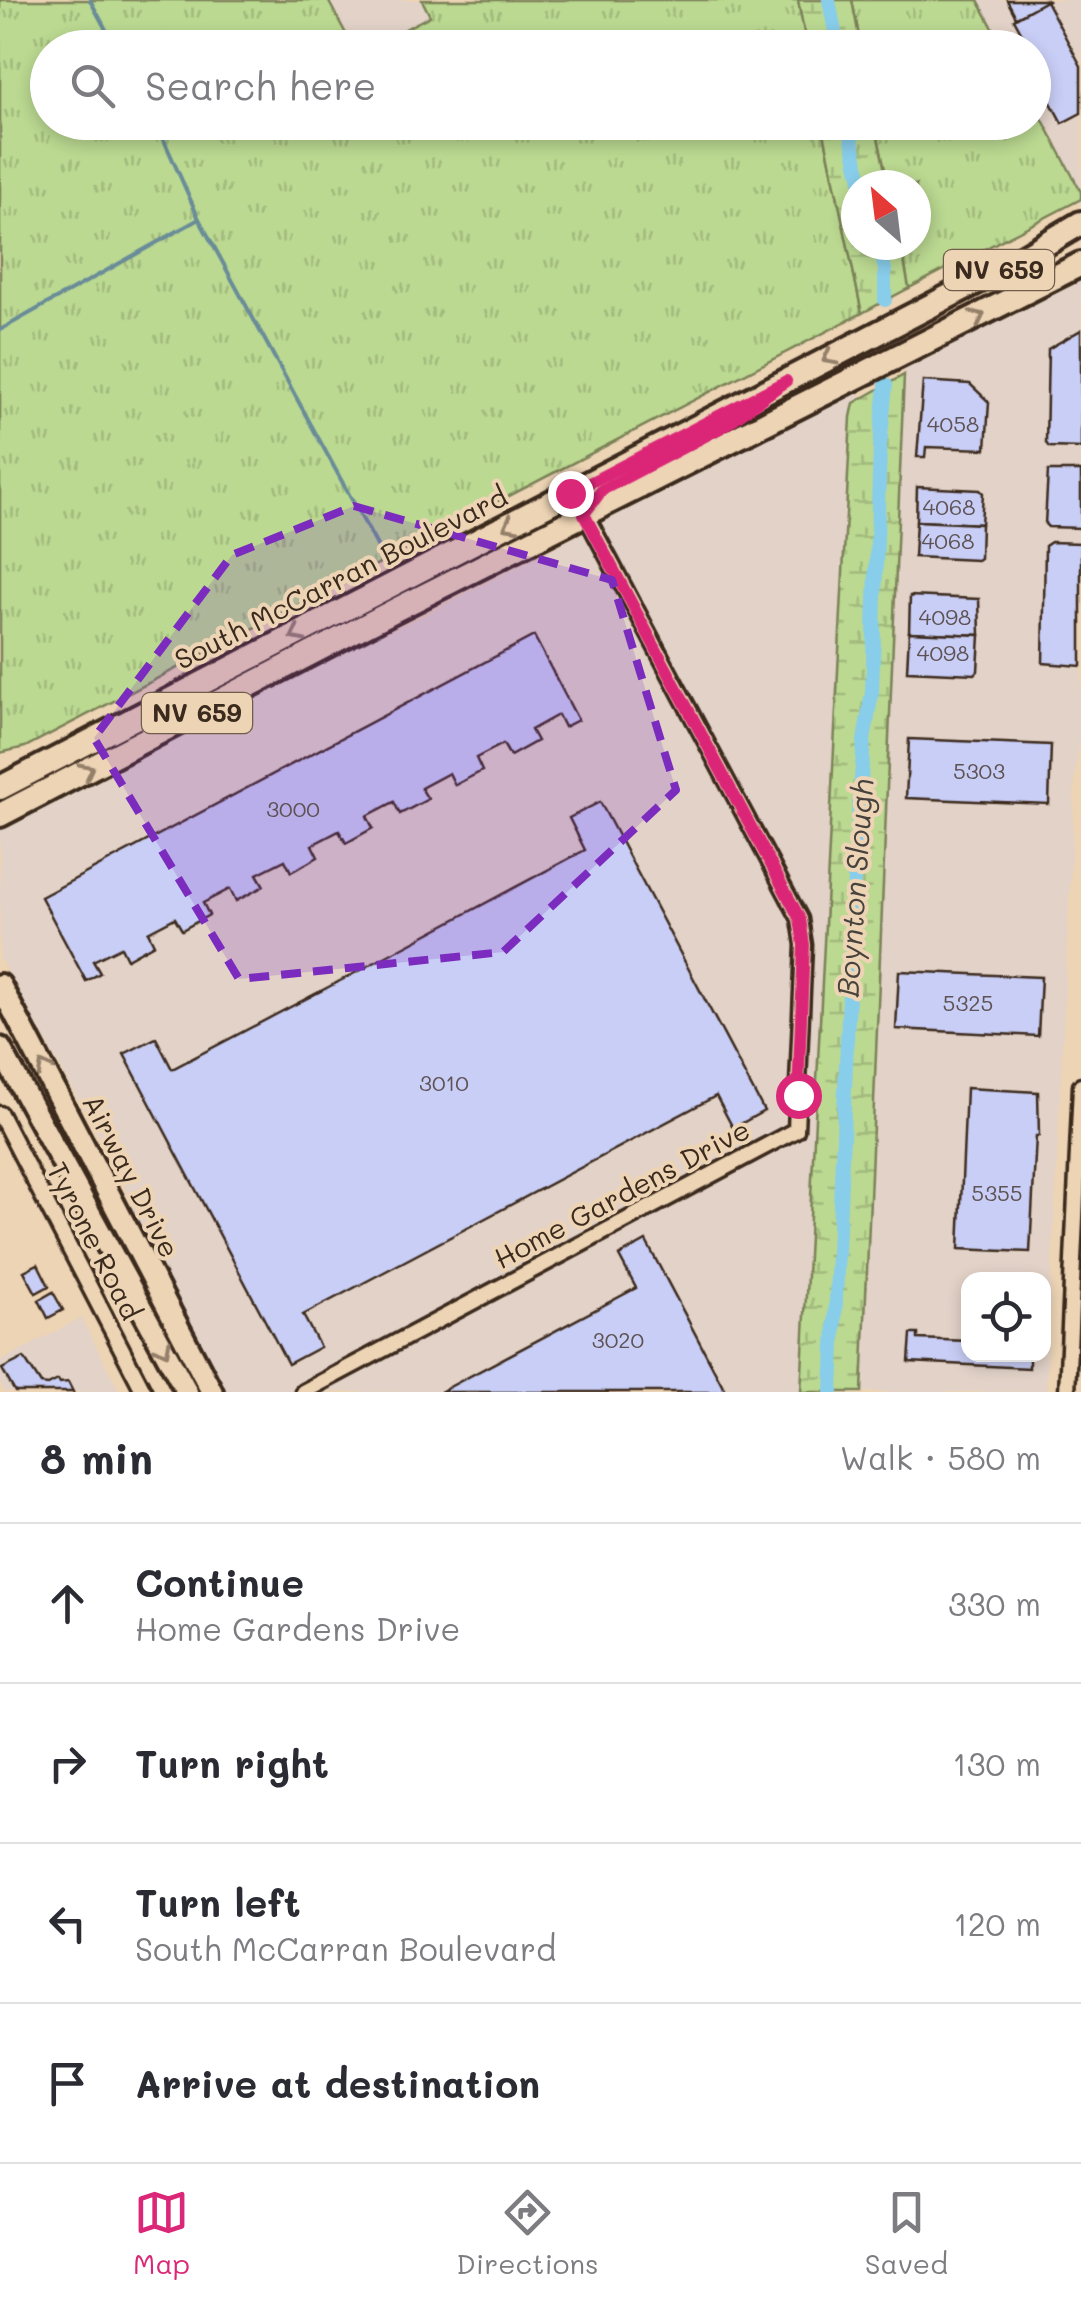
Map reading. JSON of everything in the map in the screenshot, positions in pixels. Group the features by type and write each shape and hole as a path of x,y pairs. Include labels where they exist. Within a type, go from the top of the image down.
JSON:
{"main road":[{"name":"South McCarran Boulevard","path":"0,788 1017,261 1081,223"},
{"name":"South McCarran Boulevard","path":"0,815 1081,264"},
{"path":"584,514 602,490 724,426 786,381"},
{"path":"0,772 62,756"},
{"name":"Airway Drive","path":"0,985 212,1392"},
{"name":"Airway Drive","path":"0,1048 187,1392"}],"street":[{"name":"Home Gardens Drive","path":"303,1392 796,1130 804,945 800,919 584,514"},
{"path":"1067,1392 1076,1295 1081,1086"},
{"name":"Tyrone Road","path":"0,1114 144,1392"}],"highlighted area":[{"path":"354,506 612,580 676,790 503,952 239,979 94,738 232,555"}],"shaded area":[{"path":"422,0 430,15 401,30 344,30 329,2"},
{"path":"978,0 1081,0 1081,192 1051,135 1051,30 994,30"},
{"path":"1081,278 1081,724 1075,775 1051,1286 1051,1272 961,1272 961,1362 1047,1362 1046,1392 862,1392 904,369"},
{"path":"861,386 813,1392 224,1392 144,1240 122,1179 0,958 0,829 335,654 423,616"},
{"path":"81,1318 120,1392 5,1392 0,1383 0,1362"}],"green space":[{"path":"0,0 332,0 329,2 344,30 30,30 30,140 826,140 841,213 841,260 851,260 862,313 25,747 0,753"},
{"path":"422,0 798,0 804,30 403,30 430,16"},
{"path":"798,0 852,0 858,30 804,30"},
{"path":"852,0 978,0 994,30 858,30"},
{"path":"1051,135 1081,199 909,288 904,260 931,260 931,170 885,170 879,140 1051,140"},
{"path":"826,140 879,140 885,170 841,170 841,213"},
{"path":"851,260 904,260 909,288 862,313"},
{"path":"904,375 862,1392 801,1392 851,417 854,403"}],"building":[{"path":"1007,0 1047,0 1048,1 1016,17"},
{"path":"1046,1 1081,66 1081,113 1062,123 1051,103 1051,30 1020,30 1014,19"},
{"path":"1081,330 1081,448 1049,447 1048,349"},
{"path":"923,381 970,384 989,402 986,449 926,447 925,457 917,457"},
{"path":"1048,471 1081,471 1081,528 1045,524"},
{"path":"917,487 980,490 981,524 916,521"},
{"path":"916,521 981,524 980,558 914,557"},
{"path":"1051,542 1081,543 1081,666 1043,663 1045,546"},
{"path":"910,596 979,599 980,635 909,632"},
{"path":"909,632 980,635 978,671 907,671"},
{"path":"534,636 578,720 564,727 558,715 531,730 537,741 510,756 503,744 476,758 482,771 455,785 449,773 421,788 428,799 400,814 394,802 367,816 373,828 346,843 339,831 312,845 318,857 291,872 285,860 257,874 264,886 236,901 230,889 203,903 209,915 182,930 175,918 148,932 154,944 127,959 121,947 93,961 100,973 86,981 41,897"},
{"path":"909,739 1051,745 1049,804 906,798"},
{"path":"600,802 764,1111 733,1128 716,1096 303,1315 320,1347 288,1364 124,1054 156,1038 172,1069 338,982 585,850 569,818"},
{"path":"899,971 1041,977 1038,1036 896,1029"},
{"path":"966,1088 1038,1092 1039,1136 1030,1252 959,1249"},
{"path":"646,1241 726,1392 440,1392 636,1288 619,1256"},
{"path":"38,1264 49,1286 36,1293 24,1271"},
{"path":"53,1292 63,1310 48,1318 39,1300"},
{"path":"911,1334 918,1334 918,1339 961,1341 961,1362 1029,1362 1029,1368 909,1362"},
{"path":"24,1358 41,1384 68,1382 73,1392 15,1392 2,1369"}],"waterway":[{"path":"90,0 106,30"},
{"name":"Boynton Slough","path":"829,0 835,30"},
{"path":"164,140 199,219 382,555"},
{"name":"Boynton Slough","path":"852,140 859,170"},
{"path":"0,330 199,219"},
{"name":"Boynton Slough","path":"883,260 885,300"},
{"name":"Boynton Slough","path":"832,1392 855,854 872,692 880,446 886,385"}],"route":[{"path":"570,493 786,381 724,426 602,490 584,514 800,919 804,945 798,1095"}]}
